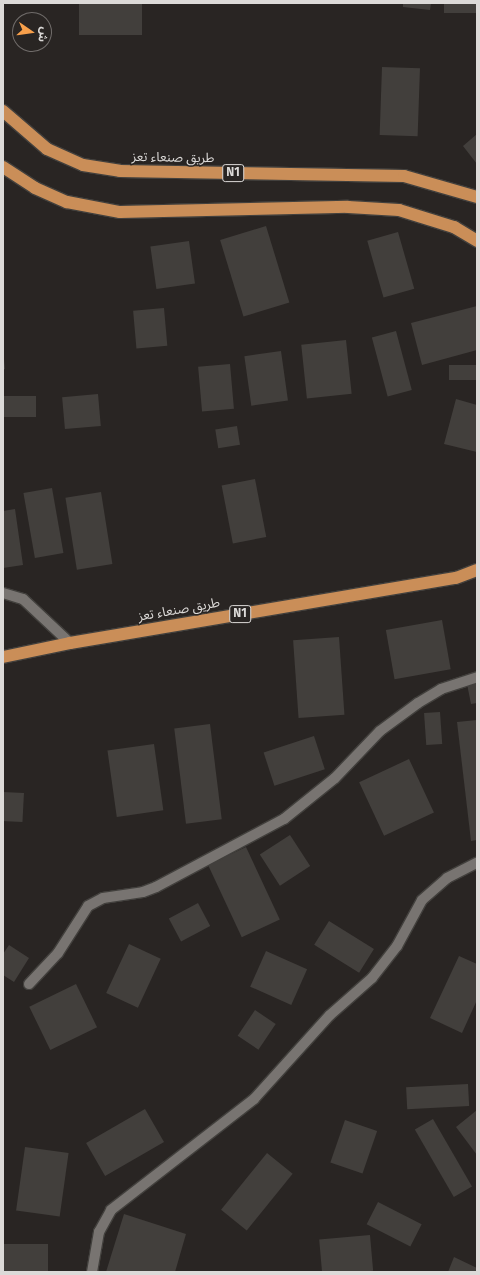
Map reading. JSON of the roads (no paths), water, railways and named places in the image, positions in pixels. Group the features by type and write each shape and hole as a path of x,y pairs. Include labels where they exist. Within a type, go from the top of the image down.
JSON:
{"highway":[{"name":"طريق صنعاء تعز","path":"3,111 47,149 83,165 120,171 404,176 477,197"},
{"path":"3,167 35,188 67,202 120,212 348,207 399,210 454,227 477,241"},
{"name":"طريق صنعاء تعز","path":"3,657 70,643 456,578 477,570"}],"street":[{"path":"3,593 23,599 70,643"},
{"path":"29,984 58,953 88,906 103,898 143,892 156,888 284,819 334,778 380,731 418,703 441,689 477,677"},
{"path":"92,1272 99,1232 111,1210 254,1099 330,1015 372,978 397,946 422,900 447,878 477,863"}]}
